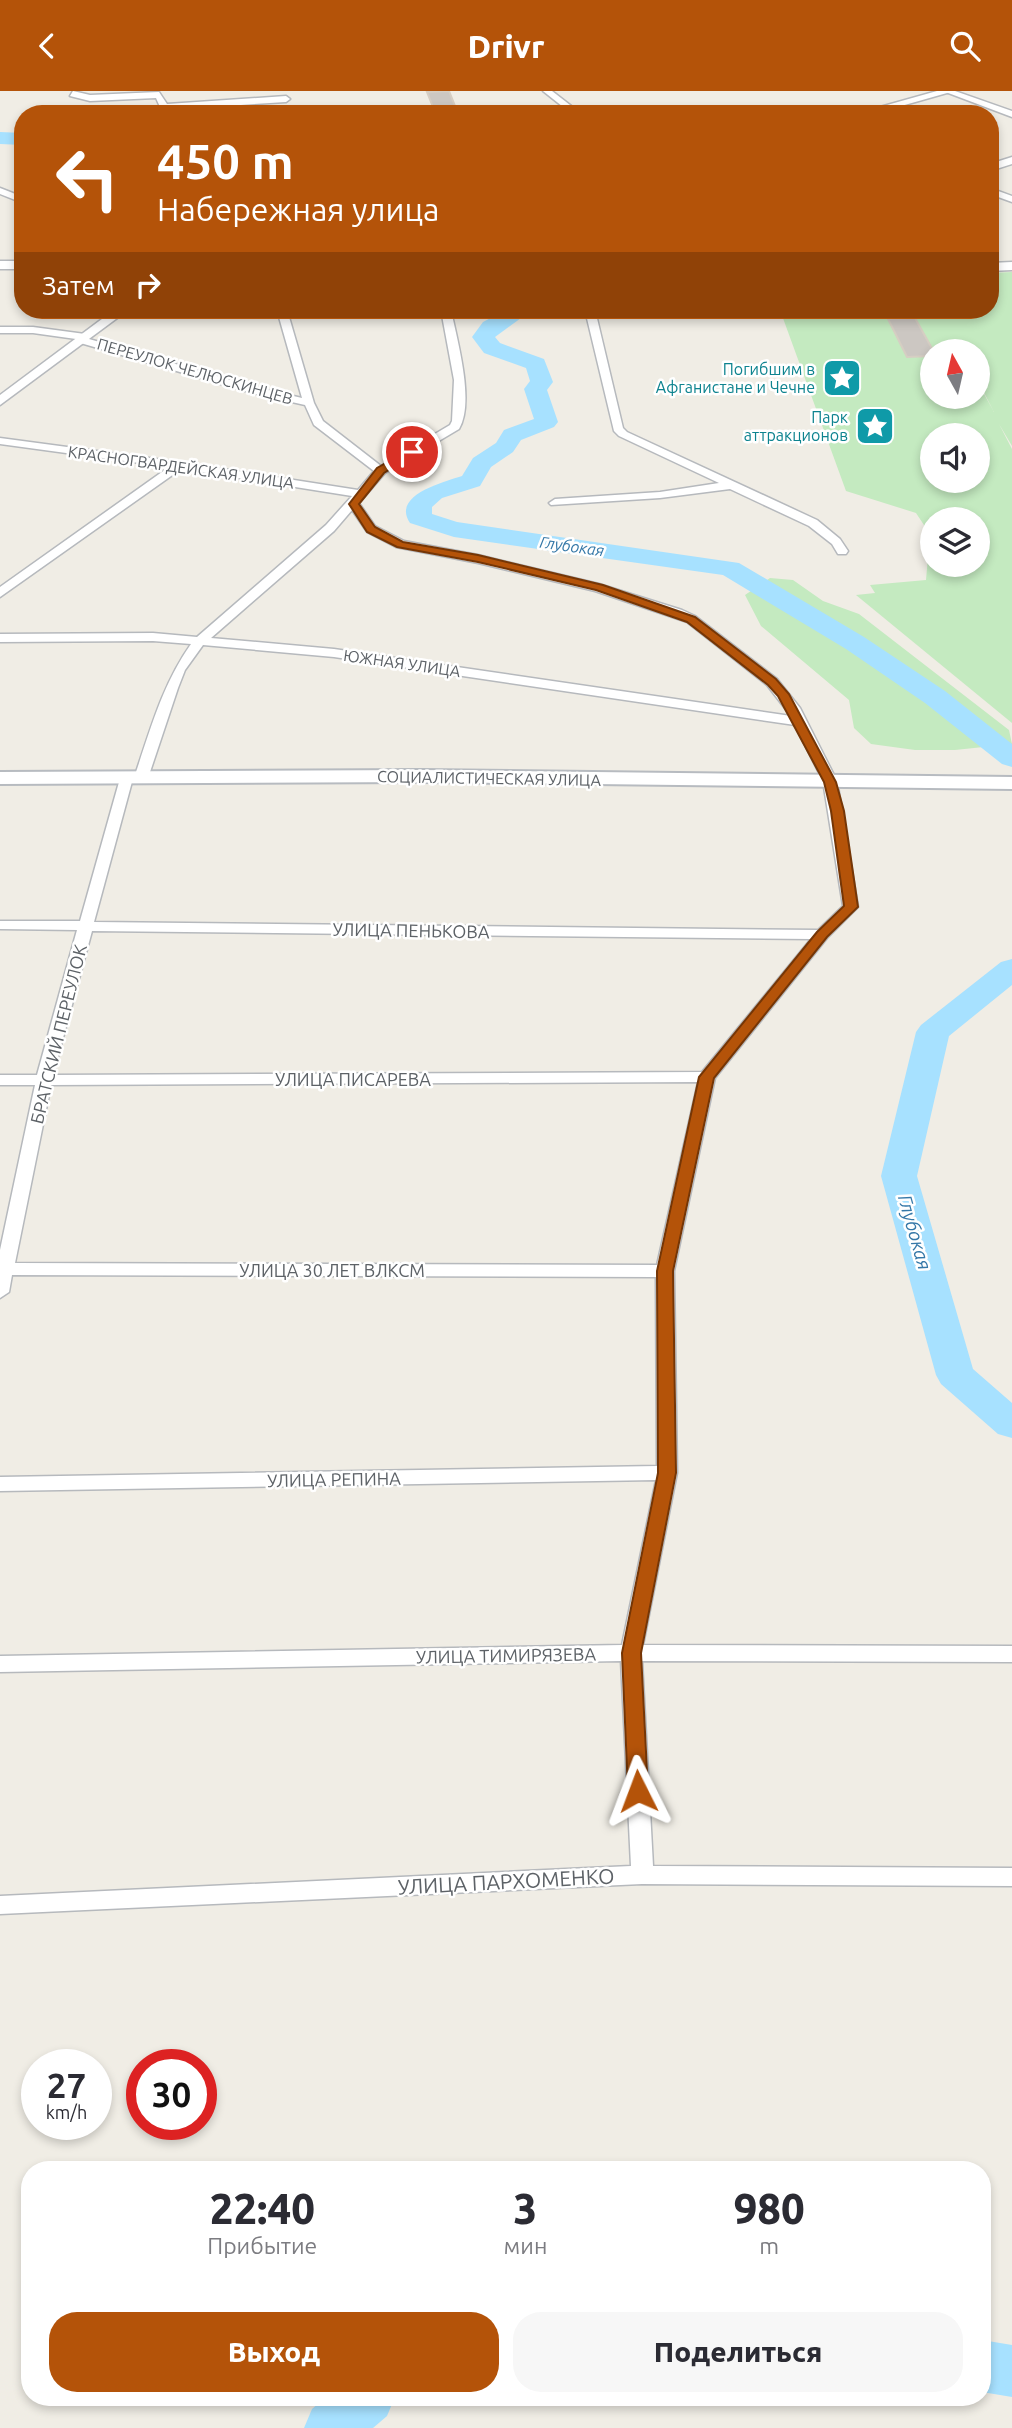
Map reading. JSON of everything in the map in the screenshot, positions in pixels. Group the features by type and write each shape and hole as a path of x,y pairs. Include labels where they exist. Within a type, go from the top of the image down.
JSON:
{"main road":[{"name":"СОЦИАЛИСТИЧЕСКАЯ УЛИЦА","path":"0,778 422,776 1012,783"}],"street":[{"path":"547,91 566,105"},
{"path":"894,105 948,91 987,105"},
{"path":"73,93 90,98 159,95 163,105"},
{"path":"194,105 286,99"},
{"path":"0,401 109,319"},
{"path":"285,319 309,403 318,423 381,471 447,433 458,421 459,380 448,319"},
{"path":"592,319 618,429 631,439 702,469 813,523 836,542 842,551"},
{"name":"ПЕРЕУЛОК ЧЕЛЮСКИНЦЕВ","path":"0,330 33,330 83,338 256,391 309,403"},
{"name":"КРАСНОГВАРДЕЙСКАЯ УЛИЦА","path":"0,441 179,465 358,499"},
{"path":"0,593 179,465"},
{"name":"БРАТСКИЙ ПЕРЕУЛОК","path":"0,1292 2,1269 44,1080 86,926 133,778 171,688 188,655 200,641 330,528 381,471"},
{"path":"555,503 660,495 731,485"},
{"path":"358,499 371,529 400,544 599,587 691,619 772,682 783,694 801,722 830,782 837,811 851,907 822,935 706,1077 665,1271 667,1473 631,1653 642,1875"},
{"name":"ЮЖНАЯ УЛИЦА","path":"0,638 135,636 334,653 801,722"},
{"name":"УЛИЦА ПЕНЬКОВА","path":"0,925 822,935"},
{"name":"УЛИЦА ПИСАРЕВА","path":"0,1080 706,1077"},
{"name":"УЛИЦА 30 ЛЕТ ВЛКСМ","path":"2,1269 665,1271"},
{"name":"УЛИЦА РЕПИНА","path":"0,1484 667,1473"},
{"name":"УЛИЦА ТИМИРЯЗЕВА","path":"0,1664 631,1653 1012,1654"},
{"name":"УЛИЦА ПАРХОМЕНКО","path":"0,1905 642,1875 1012,1877"}],"green space":[{"path":"1012,272 1012,446 999,424 1012,449 1012,723 856,595 875,593 870,585 926,580 926,577 990,577 990,507 920,507 920,519 916,513 846,491 783,319 999,319 999,273"},
{"path":"770,578 793,580 823,601 859,614 1009,730 1012,744 955,750 915,750 871,744 854,728 849,700 761,626 745,595"}],"building":[{"path":"449,91 455,105 432,105 427,92"},
{"path":"888,319 916,319 927,339 920,339 920,356 907,357"}],"waterway":[{"name":"Глубокая","path":"0,138 14,139"},
{"name":"Глубокая","path":"505,319 491,327 483,337 492,348 536,364 542,382 535,389 546,422 512,435 505,447 481,463 471,481 433,493 420,505 419,518 454,529 730,568 855,643 935,697 1012,758"},
{"name":"Глубокая","path":"1012,969 933,1032 899,1176 955,1375 1012,1424"},
{"name":"Глубокая","path":"991,2368 1012,2371"},
{"name":"Глубокая","path":"332,2428 358,2406"}],"place":[{"name":"Погибшим в Афганистане и Чечне","path":"842,378"},
{"name":"Парк аттракционов","path":"875,426"}],"route":[{"path":"412,452 381,471 354,504 363,521 371,529 400,544 599,587 691,619 772,682 783,694 801,722 830,782 837,811 851,907 822,935 706,1077 665,1271 667,1473 631,1653 638,1791"}]}
